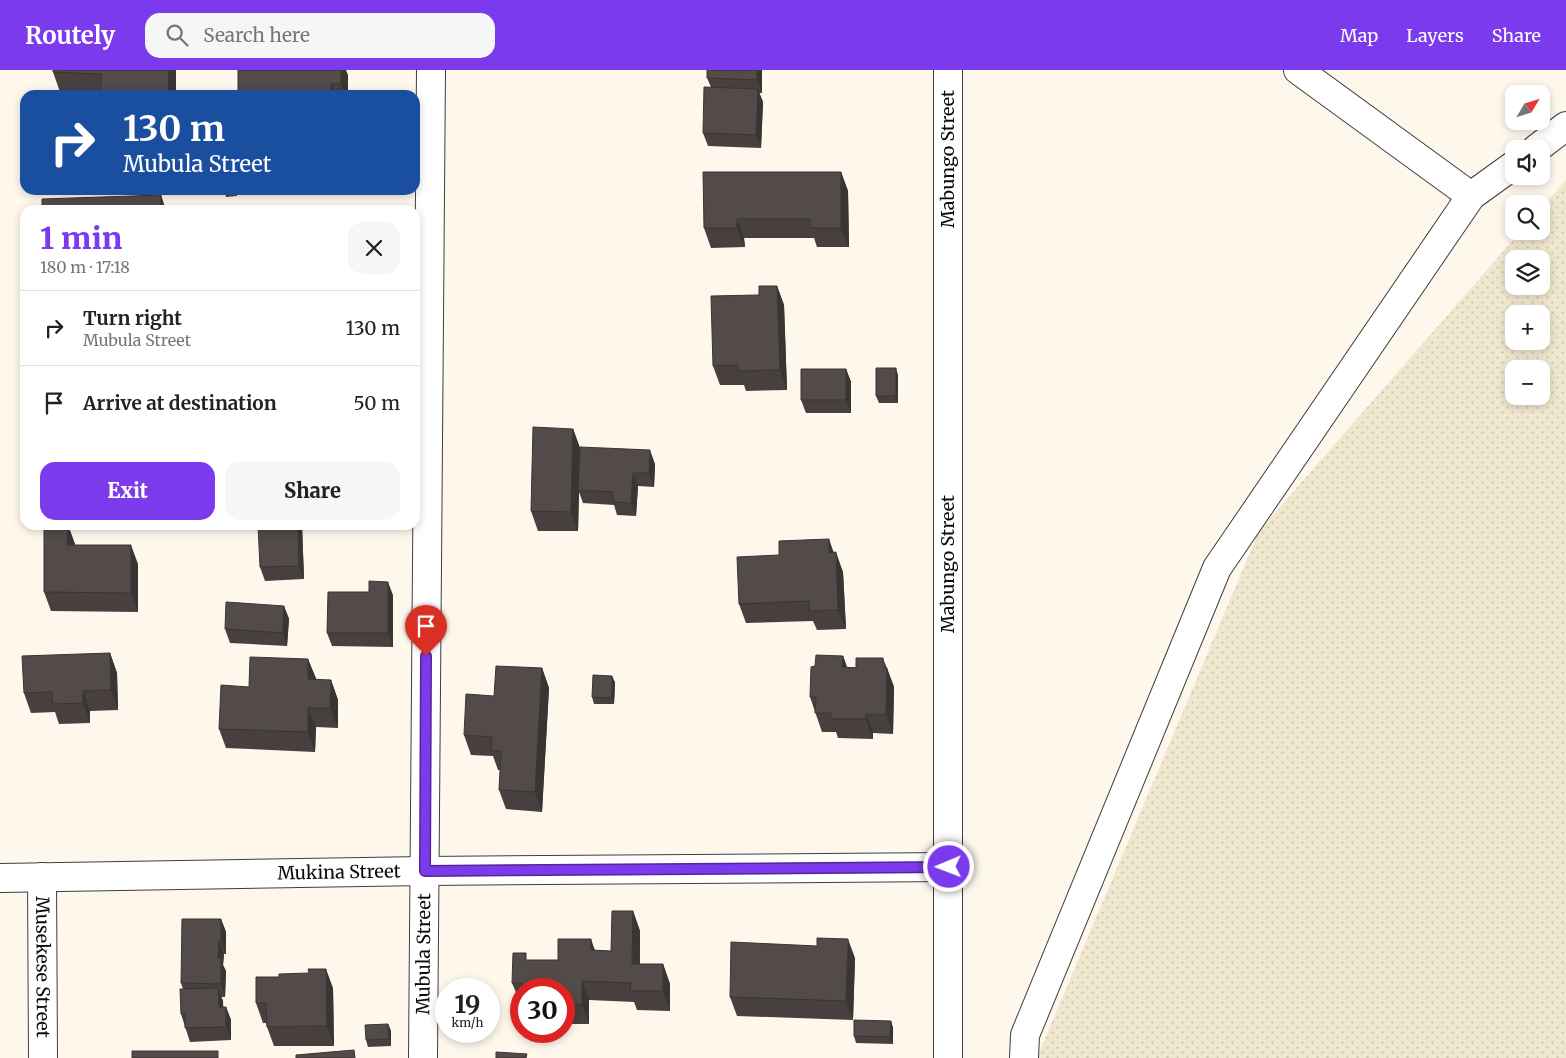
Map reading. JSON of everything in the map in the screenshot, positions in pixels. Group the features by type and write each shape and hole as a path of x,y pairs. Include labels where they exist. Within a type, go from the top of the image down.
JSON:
{"street":[{"name":"Mubula Street","path":"423,1058 431,70"},
{"name":"Mabungo Street","path":"948,70 948,1058"},
{"path":"1298,70 1471,196"},
{"path":"1548,140 1566,126"},
{"path":"1024,1058 1025,1035 1217,568 1471,196 1505,171"},
{"name":"Mukina Street","path":"0,878 425,871 949,867"},
{"name":"Musekese Street","path":"42,877 43,1058"}],"shaded area":[{"path":"1566,180 1566,1058 1037,1058 1259,531 1513,240 1550,240 1550,199"}],"building":[{"path":"53,70 169,70 168,90 101,90 101,74 53,72"},
{"path":"238,70 341,70 341,84 331,84 331,90 238,90"},
{"path":"707,70 757,70 757,80 707,78"},
{"path":"704,87 758,89 756,135 703,133"},
{"path":"703,172 841,172 841,228 810,228 810,219 737,219 737,228 704,228"},
{"path":"161,195 161,205 42,205 42,199"},
{"path":"759,286 777,286 780,370 739,371 738,365 713,366 711,296 759,295"},
{"path":"876,368 896,368 896,396 876,396"},
{"path":"801,369 846,369 846,400 801,400"},
{"path":"533,427 573,429 571,512 531,511"},
{"path":"580,447 650,450 649,473 633,473 631,503 613,502 613,492 578,490"},
{"path":"44,530 68,530 67,545 131,545 131,593 44,592"},
{"path":"258,530 298,530 299,566 260,567"},
{"path":"829,539 829,553 836,552 838,610 809,611 809,601 739,604 737,557 779,555 779,541"},
{"path":"369,581 388,582 388,633 327,633 328,592 369,592"},
{"path":"226,602 284,606 283,633 225,629"},
{"path":"110,653 111,690 83,691 83,703 52,704 52,692 24,693 22,656"},
{"path":"816,655 843,656 842,667 856,668 856,658 883,658 883,668 887,668 886,715 866,714 866,719 831,719 831,713 815,713 816,697 810,697 811,667 815,666"},
{"path":"250,657 308,659 308,679 331,680 330,708 308,708 308,732 219,729 221,685 249,687"},
{"path":"496,666 542,668 535,792 499,790 501,751 491,750 492,737 464,735 466,694 494,696"},
{"path":"593,675 612,676 612,698 592,697"},
{"path":"612,911 633,911 632,964 663,964 663,991 630,991 631,983 582,981 582,1005 575,1005 575,978 512,978 513,953 526,953 526,960 558,960 558,939 591,939 591,950 611,951"},
{"path":"182,919 221,919 221,941 219,941 218,958 221,958 221,984 181,983"},
{"path":"817,938 848,939 846,1001 730,997 731,942 817,946"},
{"path":"308,969 326,969 327,1026 267,1027 266,1003 256,1003 256,977 279,977 279,974 309,973"},
{"path":"218,988 219,1007 226,1007 226,1027 185,1028 185,1014 181,1014 180,989"},
{"path":"854,1020 891,1021 890,1037 854,1036"},
{"path":"388,1024 389,1039 366,1040 365,1025"},
{"path":"354,1050 355,1058 296,1058 296,1055"},
{"path":"132,1051 218,1051 218,1058 132,1058"},
{"path":"496,1052 527,1054 526,1058 496,1058"}],"route":[{"path":"426,656 425,871 949,867"}]}
